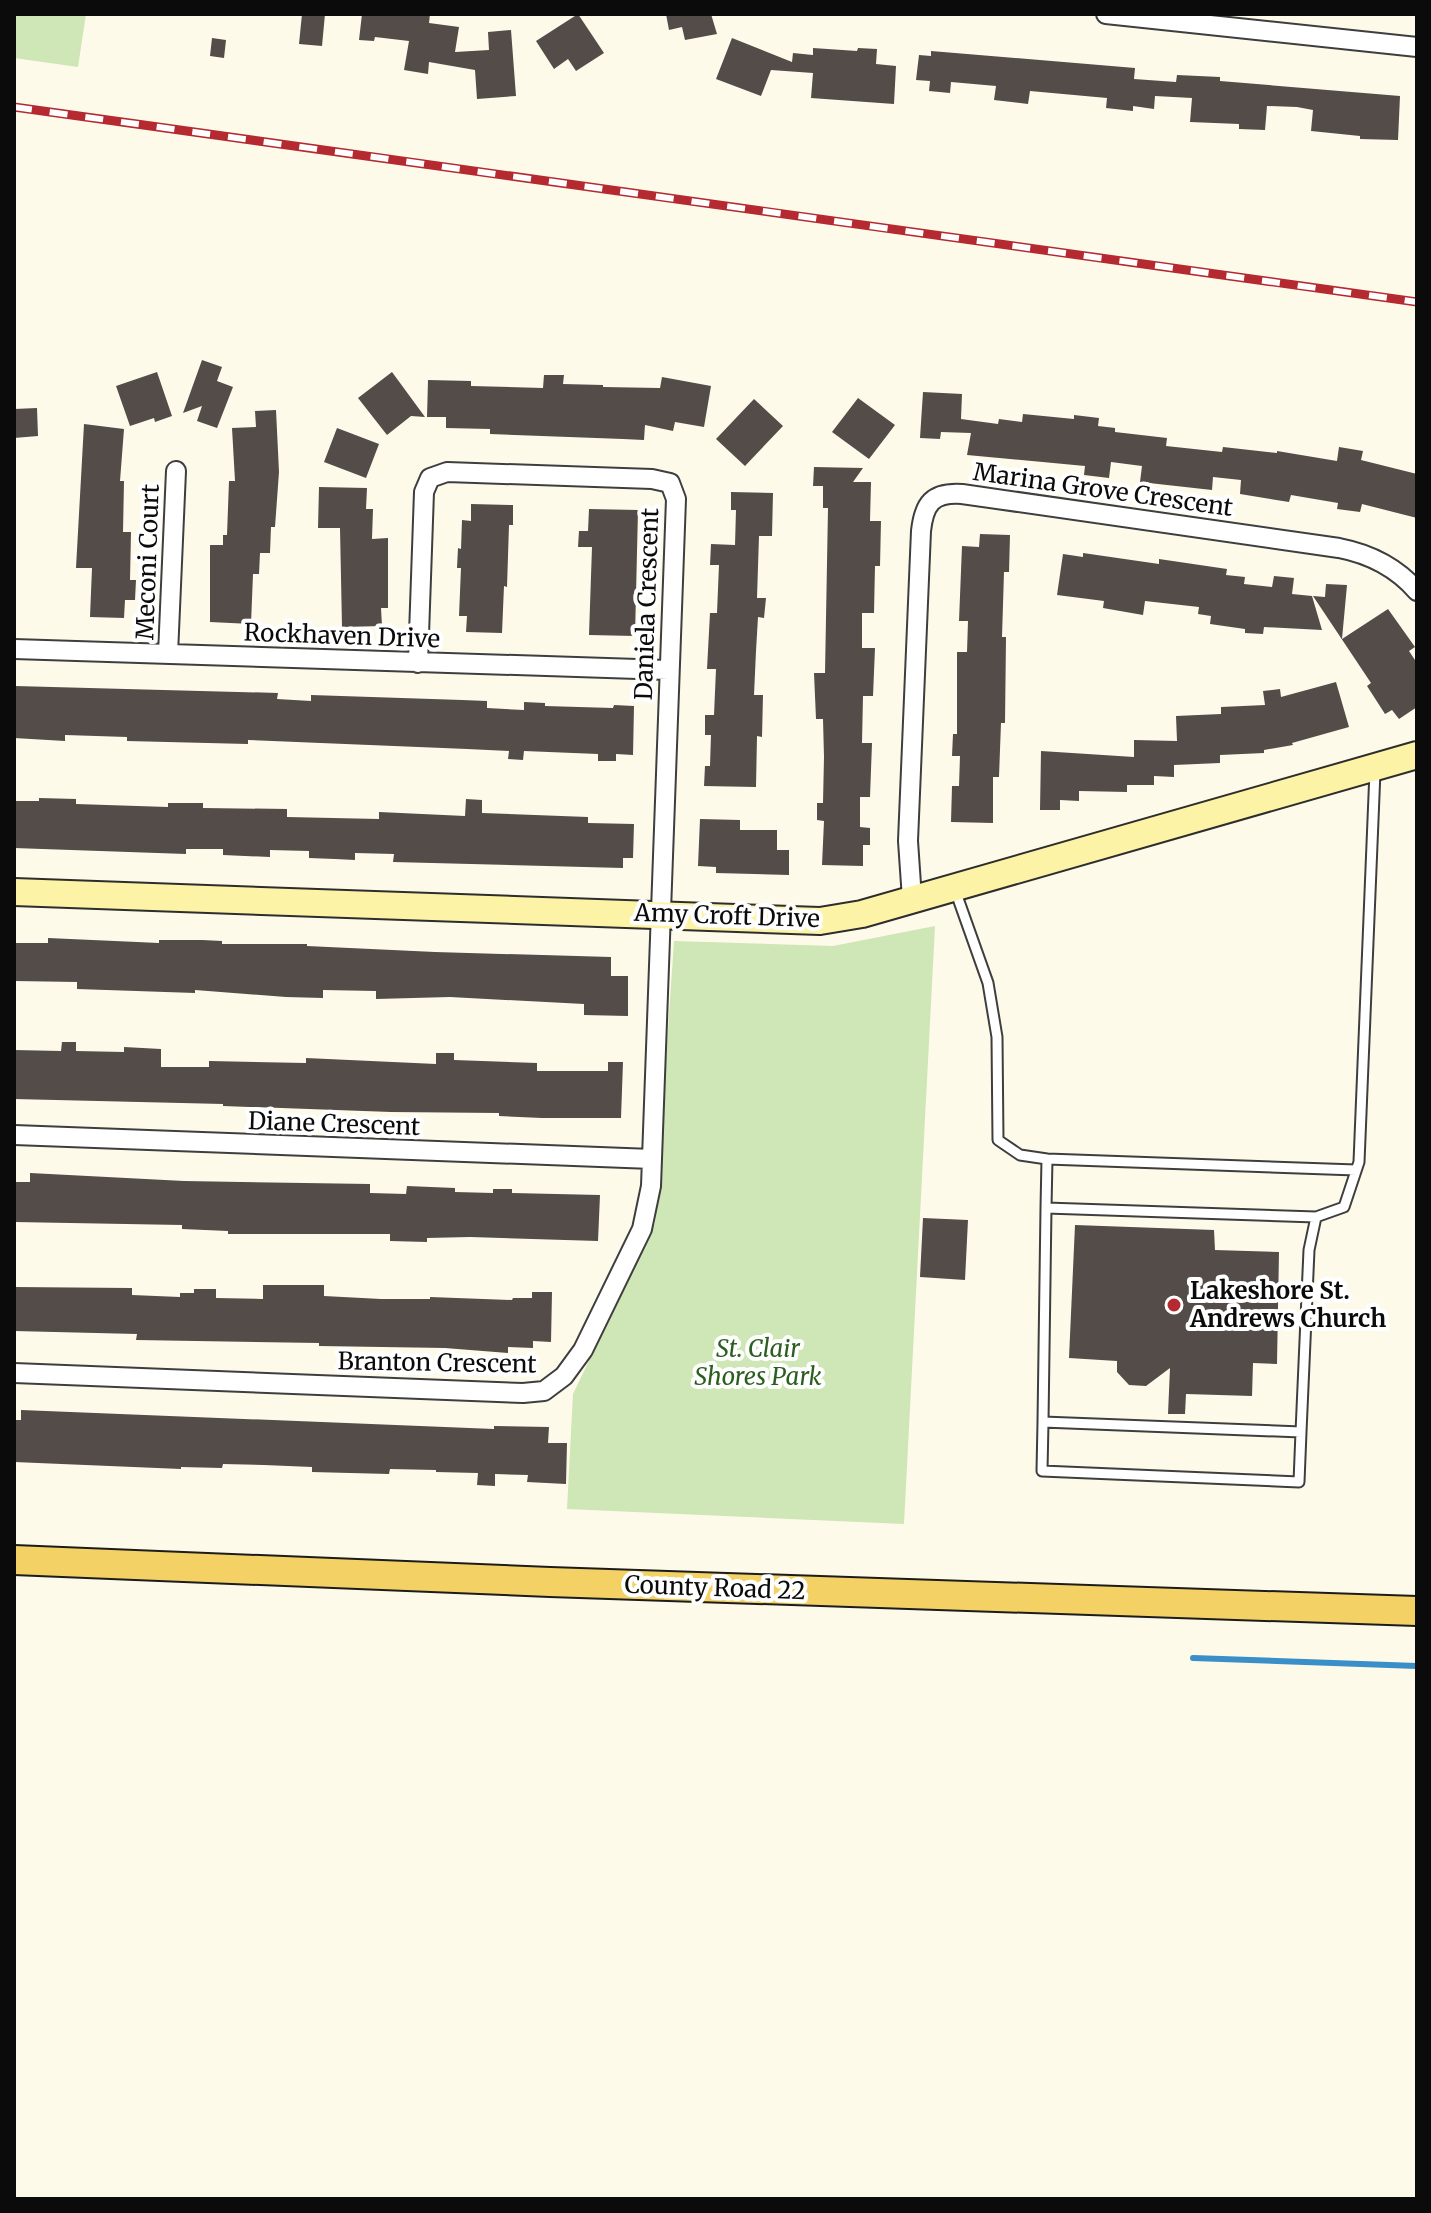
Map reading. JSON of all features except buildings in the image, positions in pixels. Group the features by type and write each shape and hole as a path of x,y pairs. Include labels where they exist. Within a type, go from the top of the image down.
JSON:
{"main road":[{"name":"County Road 22","path":"14,1560 566,1583 1417,1611"}],"street":[{"path":"1106,14 1240,21 1417,47"},
{"name":"Meconi Court","path":"168,654 176,471"},
{"name":"Daniela Crescent","path":"418,663 424,492 430,478 447,472 636,478 670,483 676,499 661,915"},
{"name":"Marina Grove Crescent","path":"912,899 908,841 921,531 923,513 931,501 945,493 962,494 1339,548 1365,553 1399,574 1417,591"},
{"name":"Rockhaven Drive","path":"14,649 668,670"},
{"name":"Amy Croft Drive","path":"14,892 820,921 862,914 1417,755"},
{"name":"Branton Crescent","path":"14,1373 523,1393 544,1391 564,1376 583,1350 642,1229 651,1186 661,915"},
{"name":"Diane Crescent","path":"14,1135 652,1159"}],"lane":[{"path":"1046,1208 1316,1217 1344,1207 1359,1162 1375,767"},
{"path":"954,887 990,996 997,1037 998,1140 1020,1155 1047,1159 1356,1170"},
{"path":"1047,1159 1042,1471 1299,1482 1309,1250 1316,1217"},
{"path":"1043,1422 1301,1432"}],"green space":[{"path":"14,14 86,14 78,67 14,58"},
{"name":"St. Clair Shores Park","path":"935,926 904,1524 567,1509 573,1394 655,1223 674,941 833,946"}],"waterway":[{"path":"1193,1658 1417,1666"}],"railway":[{"path":"14,107 1417,302"}],"place":[{"name":"Lakeshore St. Andrews Church","path":"1174,1305"}]}
